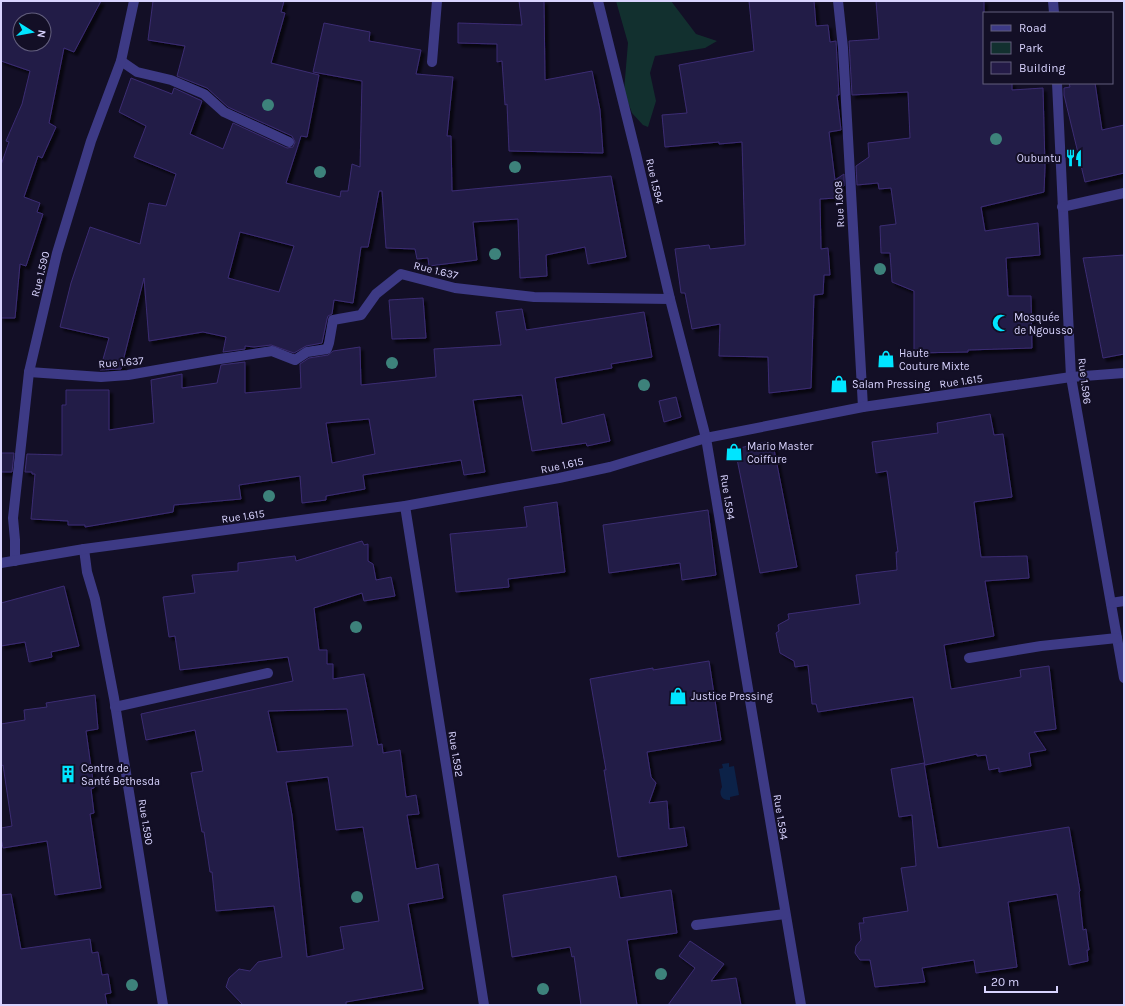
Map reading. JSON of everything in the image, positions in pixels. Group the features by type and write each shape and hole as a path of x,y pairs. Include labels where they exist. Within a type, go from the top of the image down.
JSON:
{"street":[{"name":"Rue 1.590","path":"15,560 15,540 12,518 29,372 57,253 91,141 121,61 134,1"},
{"path":"432,62 437,1"},
{"name":"Rue 1.594","path":"598,1 670,299 706,438 801,1005"},
{"name":"Rue 1.608","path":"838,1 843,48 863,407"},
{"path":"1053,1 1054,12"},
{"path":"121,61 137,72 172,80 204,94 224,112 289,142"},
{"name":"Rue 1.596","path":"1057,84 1071,377 1124,678"},
{"path":"1062,208 1124,193"},
{"name":"Rue 1.637","path":"29,372 101,377 128,375 220,358 272,351 295,360 307,352 327,349 333,320 361,314 376,294 401,274 455,288 534,297 670,299"},
{"name":"Rue 1.615","path":"1,563 84,550 405,506 610,467 706,438 863,407 1071,377 1124,373"},
{"name":"Rue 1.592","path":"405,506 484,1005"},
{"name":"Rue 1.590","path":"84,550 87,572 95,599 115,707 163,1005"},
{"path":"1111,603 1124,601"},
{"path":"969,658 1041,646 1118,638"},
{"path":"115,707 268,673"},
{"path":"696,925 785,914"}],"green space":[{"path":"616,1 671,1 696,34 717,41 705,48 655,56 650,73 656,101 648,127 643,125 632,113 624,91 628,43"}],"water":[{"path":"729,763 729,767 734,766 739,795 730,797 730,800 727,800 723,798 720,792 722,787 719,769 723,768 722,764"}],"building":[{"path":"1,1 101,1 74,52 64,48 49,123 56,127 42,158 38,156 24,197 40,203 37,212 43,214 26,266 20,264 15,318 1,318 1,165 9,142 6,141 22,104 30,71 1,61"},
{"path":"153,1 284,1 281,12 285,13 271,63 319,75 307,137 301,136 286,183 340,197 341,191 348,191 352,164 360,167 362,81 313,72 324,23 370,32 369,41 421,50 416,74 453,77 447,136 451,136 452,191 611,176 626,257 588,264 585,247 546,255 547,276 520,278 518,219 473,222 477,260 429,266 428,258 417,259 415,249 386,248 382,191 379,191 368,247 361,247 353,303 334,300 332,314 328,316 322,343 306,346 294,353 271,345 254,347 245,346 245,349 223,352 226,337 203,332 149,341 144,278 121,369 100,370 109,338 60,327 71,283 90,227 140,244 149,203 166,206 176,174 134,157 146,126 119,112 131,78 172,94 174,88 202,101 190,134 223,149 233,123 287,148 293,147 295,142 292,136 228,107 207,88 177,76 185,46 148,40","holes":["240,232 294,246 279,292 228,278"]},
{"path":"519,1 544,1 545,80 592,71 600,110 603,153 509,151 507,104 505,105 502,61 497,62 497,44 458,43 458,23 522,25"},
{"path":"749,1 814,1 816,26 828,25 830,42 836,41 839,95 837,95 841,130 829,132 835,180 844,174 844,186 835,186 837,198 820,199 821,249 828,248 830,275 824,275 823,294 814,295 811,388 769,393 768,357 719,356 720,324 692,329 685,293 681,293 675,249 709,245 710,249 745,245 742,142 719,144 719,142 665,147 662,115 687,113 679,65 754,51"},
{"path":"876,1 984,1 983,84 1012,84 1012,90 1043,88 1045,167 1044,192 981,207 985,231 1038,223 1040,255 1006,258 1008,296 1031,296 1032,348 968,350 968,352 914,353 914,291 892,282 890,253 881,253 880,226 896,224 891,188 879,189 878,183 857,185 856,166 869,157 868,143 910,138 908,92 852,95 849,41 879,39"},
{"path":"1069,84 1095,84 1102,130 1124,125 1124,173 1085,182 1064,95 1064,88 1070,87"},
{"path":"1124,255 1124,354 1103,358 1083,258"},
{"path":"423,298 426,338 392,339 389,300"},
{"path":"522,309 526,330 644,312 652,357 611,364 612,368 555,378 562,424 604,414 610,441 587,446 586,443 532,451 522,395 473,400 485,472 464,475 461,460 363,475 365,489 326,496 326,500 302,503 300,476 239,485 241,499 174,505 173,512 85,527 85,525 68,525 68,521 31,519 35,474 32,474 32,472 25,472 27,454 62,455 62,405 66,405 66,390 109,390 109,430 154,423 151,380 182,374 182,388 217,383 221,365 245,362 245,393 301,388 300,364 309,358 328,355 333,351 360,347 361,385 436,377 434,349 501,345 496,312","holes":["369,419 375,454 332,463 326,423"]},
{"path":"676,397 681,417 664,422 659,401"},
{"path":"990,414 994,435 1003,434 1012,497 974,502 981,557 1027,556 1029,578 985,581 994,636 944,645 951,689 1021,677 1020,670 1049,666 1056,729 1034,732 1046,750 1029,753 1031,766 999,772 999,768 989,770 986,755 977,756 977,754 925,765 913,697 818,712 816,704 812,704 808,665 795,667 794,661 780,653 776,633 779,631 778,625 789,619 788,614 860,604 856,575 897,570 896,552 898,552 887,471 876,473 872,442 938,433 937,423"},
{"path":"766,442 767,445 773,444 797,567 760,573 735,449"},
{"path":"1,453 14,453 12,472 1,472"},
{"path":"557,502 565,572 508,579 509,587 456,592 450,534 527,527 524,507"},
{"path":"708,510 716,575 682,580 680,563 609,573 603,525"},
{"path":"362,541 364,545 368,544 368,561 373,564 376,580 391,577 395,596 364,601 362,593 314,608 319,650 327,650 327,664 333,664 333,679 364,674 378,745 382,744 383,753 400,750 406,797 416,795 419,814 407,815 416,869 438,864 443,898 408,904 423,989 346,1002 346,1005 243,1005 226,987 229,978 239,969 250,971 258,962 282,957 274,906 216,911 212,872 210,872 204,832 202,832 191,773 203,771 195,730 146,740 141,714 293,681 288,657 180,670 175,636 169,637 163,597 195,593 192,575 238,571 238,563 295,556 296,561","holes":["347,709 353,746 277,752 268,711","328,777 336,830 363,827 379,921 340,927 344,949 307,957 292,815 286,782"]},
{"path":"64,586 79,646 51,652 52,657 29,662 25,642 1,646 1,603"},
{"path":"709,661 721,740 647,752 651,777 656,783 649,803 667,801 669,829 684,827 687,846 618,857 604,770 606,770 590,679 653,668 653,670"},
{"path":"95,695 98,729 86,731 94,788 91,789 94,813 90,814 101,888 55,895 47,841 3,848 1,828 12,826 3,765 1,766 1,724 25,720 24,710 47,707 46,703"},
{"path":"924,763 938,848 1069,827 1080,891 1083,930 1086,929 1089,950 1087,950 1088,961 1069,965 1057,894 1008,902 1017,967 976,973 974,960 922,968 925,982 875,987 870,960 860,960 855,953 856,946 861,940 859,923 864,923 863,918 908,911 901,868 916,866 912,815 899,817 891,769"},
{"path":"616,876 620,898 671,890 677,933 627,940 637,1005 581,1005 574,956 572,957 570,947 512,957 503,895"},
{"path":"11,894 21,949 90,939 92,953 98,952 102,975 108,974 111,993 105,994 107,1005 1,1005 1,895"},
{"path":"690,941 724,964 711,981 736,978 741,1005 668,1005 695,968 679,956"}],"place":[{"name":"Oubuntu","path":"1074,158"},
{"name":"Mosquée de Ngousso","path":"1001,323"},
{"name":"Haute Couture Mixte","path":"886,359"},
{"name":"Salam Pressing","path":"839,384"},
{"name":"Mario Master Coiffure","path":"734,452"},
{"name":"Justice Pressing","path":"678,696"},
{"name":"Centre de Santé Bethesda","path":"68,774"}]}
